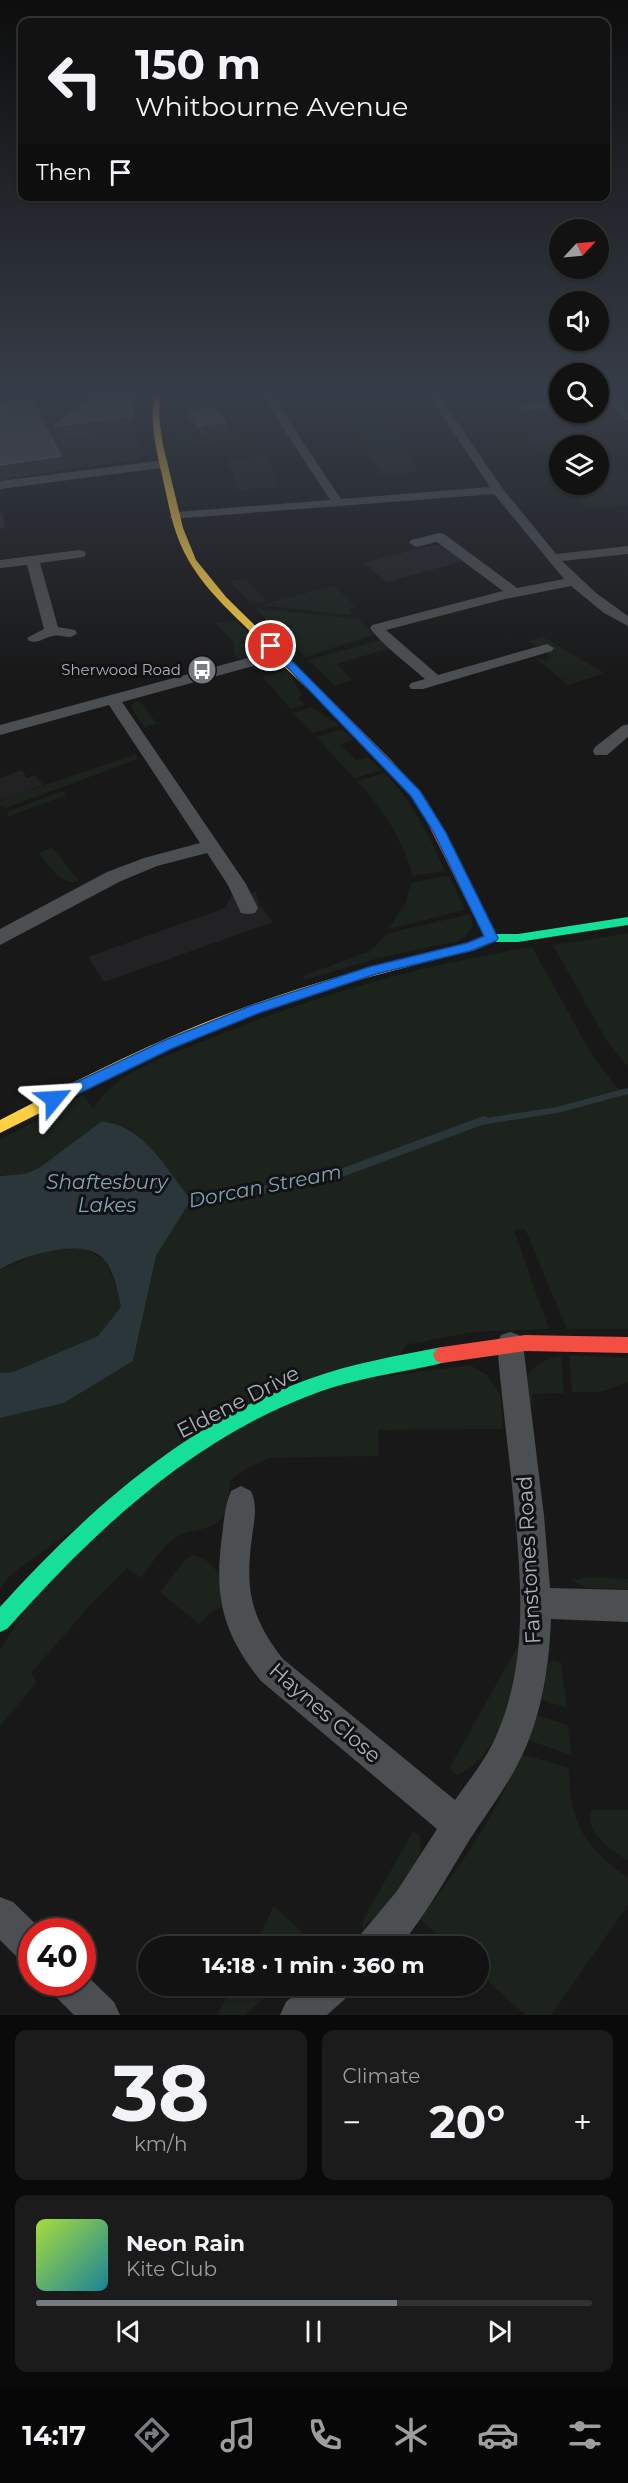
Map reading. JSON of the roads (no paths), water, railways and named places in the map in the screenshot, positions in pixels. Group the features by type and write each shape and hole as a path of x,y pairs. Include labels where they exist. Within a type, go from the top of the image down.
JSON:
{"street":[{"path":"170,491 184,544 196,566 277,655 291,666 388,763 423,803 491,938"},
{"path":"330,491 338,503"},
{"path":"176,516 484,491"},
{"path":"498,491 573,581 628,622"},
{"path":"416,543 439,537 513,592"},
{"path":"552,558 628,550"},
{"path":"0,564 79,554"},
{"path":"32,560 52,631"},
{"path":"377,628 513,592 573,581"},
{"path":"364,618 435,680"},
{"path":"34,638 52,631 70,633"},
{"path":"417,686 543,653"},
{"path":"0,730 277,655"},
{"path":"113,700 237,884 248,908"},
{"path":"602,752 628,729"},
{"path":"0,938 66,900 115,876 155,861 211,846"},
{"path":"0,1127 126,1063 235,1016 344,979 470,946 491,938 518,938 628,921"},
{"name":"Eldene Drive","path":"0,1622 29,1588 75,1541 171,1462 207,1438 306,1388 351,1374 455,1352 510,1344 563,1342 628,1345"},
{"name":"Fanstones Road","path":"385,1936 416,1898 486,1786 512,1740 525,1696 534,1648 535,1604 531,1532 510,1344"},
{"name":"Haynes Close","path":"241,1501 233,1582 236,1602 243,1622 261,1657 280,1676 459,1826"},
{"path":"535,1604 628,1606"},
{"path":"0,1915 18,1932"},
{"path":"82,1996 101,2015"},
{"path":"299,2015 321,1996"}],"water":[{"name":"Shaftesbury Lakes","path":"101,1122 115,1124 141,1139 163,1163 191,1200 156,1256 133,1361 64,1403 0,1418 0,1373 13,1372 98,1336 121,1307 114,1278 106,1262 97,1254 85,1249 55,1250 24,1258 0,1269 0,1176 25,1174 39,1168"}],"waterway":[{"name":"Dorcan Stream","path":"480,1122 557,1110 628,1091"},
{"name":"Dorcan Stream","path":"185,1201 241,1194 333,1176 484,1120"}],"place":[{"name":"Sherwood Road","path":"202,670"}]}
